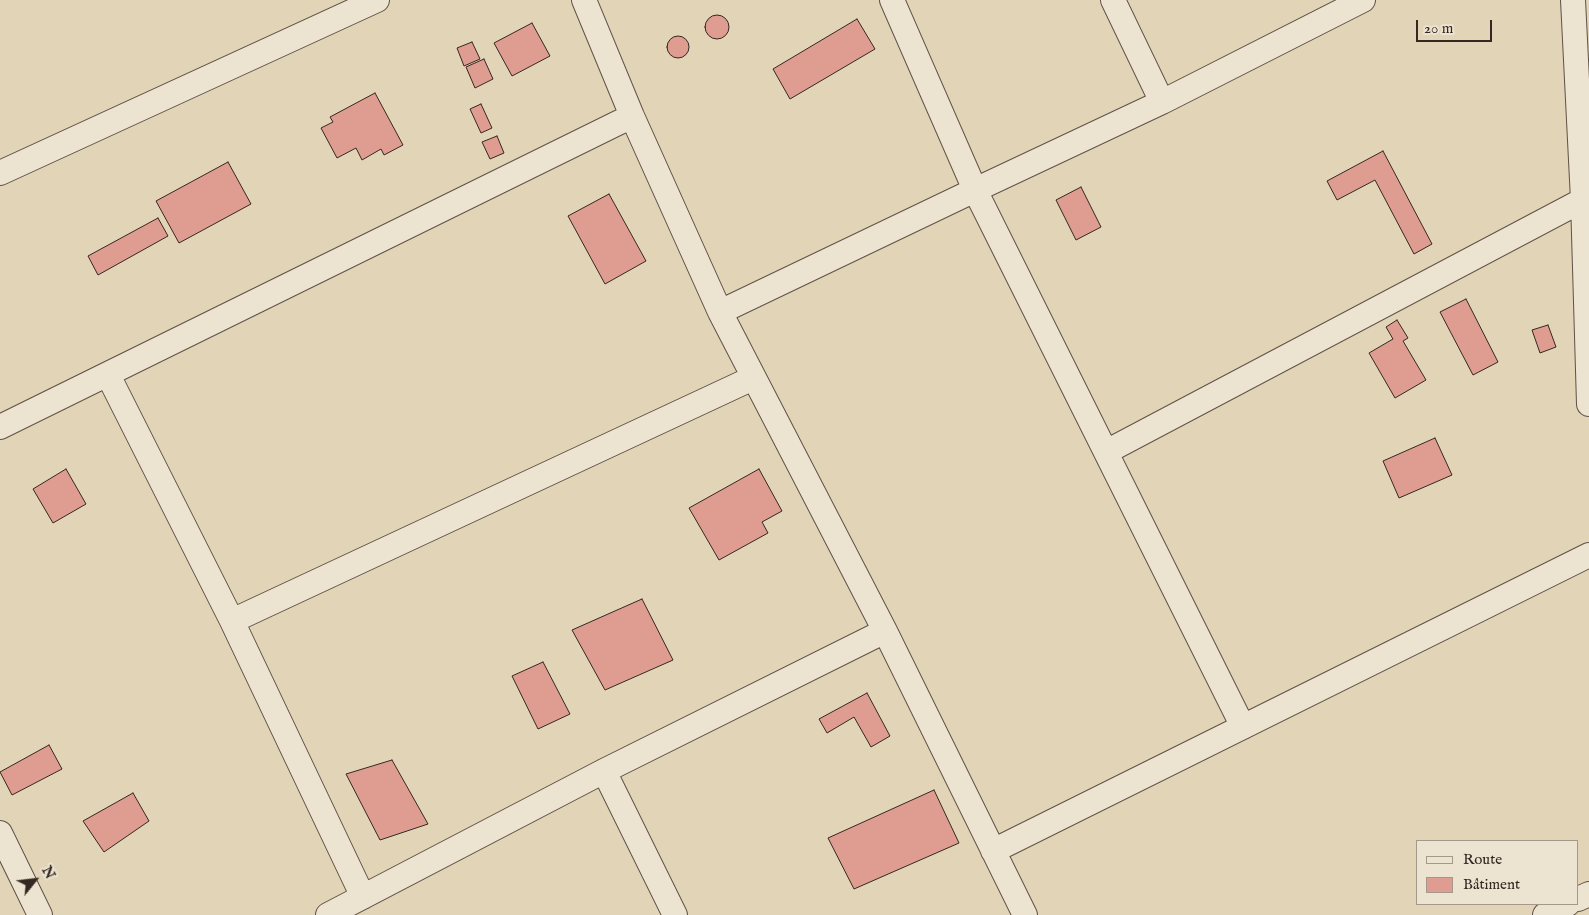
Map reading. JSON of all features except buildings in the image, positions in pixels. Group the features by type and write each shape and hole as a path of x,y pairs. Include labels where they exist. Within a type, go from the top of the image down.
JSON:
{"street":[{"path":"0,173 378,0"},
{"path":"584,0 632,116 720,312 885,631 1025,915"},
{"path":"892,0 975,190 1243,727"},
{"path":"1114,0 1162,102"},
{"path":"720,312 1162,102 1363,0"},
{"path":"1573,0 1583,200 1589,404"},
{"path":"0,427 632,116"},
{"path":"1106,452 1583,200"},
{"path":"108,375 232,621 363,897"},
{"path":"232,621 754,378"},
{"path":"993,851 1589,555"},
{"path":"328,915 604,772 885,631"},
{"path":"604,772 675,915"},
{"path":"0,833 40,915"},
{"path":"1545,915 1566,905"}]}
